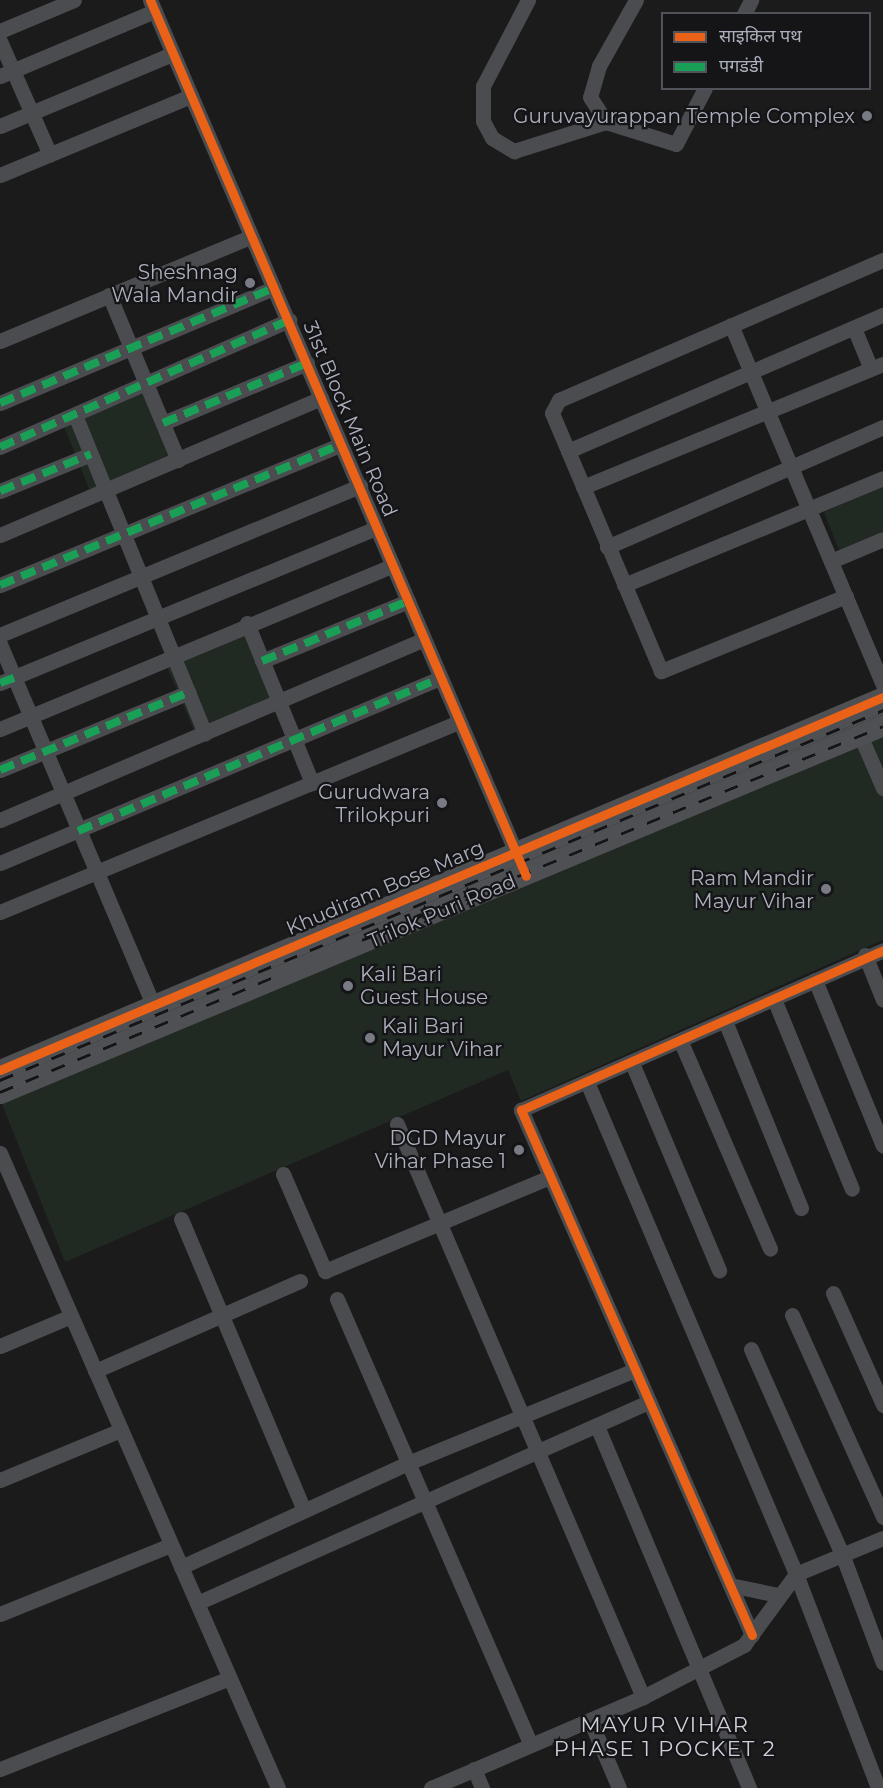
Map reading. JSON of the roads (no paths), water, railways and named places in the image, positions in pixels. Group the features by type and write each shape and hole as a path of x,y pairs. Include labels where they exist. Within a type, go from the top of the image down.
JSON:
{"street":[{"path":"0,31 74,0"},
{"path":"528,0 483,86 483,121 492,138 514,151 606,122 676,144 704,90"},
{"path":"606,122 590,97 600,66 636,0"},
{"path":"7,74 153,6"},
{"name":"31st Block Main Road","path":"153,6 250,237 289,320 423,640 526,876"},
{"path":"0,41 7,74 31,113 50,155"},
{"path":"0,126 172,54"},
{"path":"0,175 191,96"},
{"path":"0,341 250,237"},
{"path":"846,596 664,673 607,547 552,413 559,400 883,260"},
{"path":"0,403 274,288"},
{"path":"109,295 177,460"},
{"path":"568,451 883,315"},
{"path":"0,447 147,385 289,320"},
{"path":"731,326 846,596 877,655 883,684"},
{"path":"583,487 877,366 854,328"},
{"path":"163,423 307,363"},
{"path":"0,535 321,398"},
{"path":"75,415 205,734"},
{"path":"607,547 883,427"},
{"path":"0,585 340,445"},
{"path":"0,492 91,454"},
{"path":"624,585 883,478"},
{"path":"0,635 360,486"},
{"path":"7,680 159,620 376,528"},
{"path":"831,561 883,539"},
{"path":"0,729 247,624 392,566"},
{"path":"262,661 408,601"},
{"path":"247,624 312,783"},
{"path":"0,820 423,640"},
{"path":"0,644 7,680 30,716 153,1004"},
{"path":"0,863 440,678"},
{"path":"0,770 189,692"},
{"name":"Khudiram Bose Marg","path":"0,1070 883,697"},
{"path":"0,912 458,722"},
{"name":"Trilok Puri Road","path":"0,1093 526,876 883,725"},
{"path":"860,735 883,788"},
{"path":"752,1635 521,1110 681,1042 866,955 883,950"},
{"path":"866,955 883,1000"},
{"path":"815,980 883,1146"},
{"path":"774,999 852,1189"},
{"path":"725,1021 801,1208"},
{"path":"681,1042 770,1249"},
{"path":"632,1063 719,1270"},
{"path":"587,1082 796,1574 878,1788"},
{"path":"397,1124 643,1697"},
{"path":"0,1153 277,1788"},
{"path":"283,1174 325,1271 550,1176"},
{"path":"181,1219 223,1313 304,1510"},
{"path":"95,1371 300,1281"},
{"path":"833,1293 883,1405"},
{"path":"337,1299 425,1506 531,1745"},
{"path":"792,1315 883,1517"},
{"path":"0,1346 71,1316"},
{"path":"751,1349 842,1554 883,1663"},
{"path":"181,1566 408,1463 634,1370"},
{"path":"197,1604 425,1506 649,1402"},
{"path":"597,1426 697,1670 749,1788"},
{"path":"0,1480 121,1430"},
{"path":"431,1788 643,1697 697,1670 752,1635 778,1595 796,1574 883,1538"},
{"path":"0,1614 171,1545"},
{"path":"730,1585 778,1595"},
{"path":"0,1769 230,1678"},
{"path":"590,1720 619,1788"},
{"path":"474,1769 482,1788"}],"railway":[{"path":"0,1080 883,710"},
{"path":"362,940 883,726"},
{"path":"0,1092 279,975"}],"place":[{"name":"Guruvayurappan Temple Complex","path":"867,116"},
{"name":"Sheshnag Wala Mandir","path":"250,283"},
{"name":"Gurudwara Trilokpuri","path":"442,803"},
{"name":"Ram Mandir Mayur Vihar","path":"826,889"},
{"name":"Kali Bari Guest House","path":"348,986"},
{"name":"Kali Bari Mayur Vihar","path":"370,1038"},
{"name":"DGD Mayur Vihar Phase 1","path":"519,1150"}],"district":[{"name":"MAYUR VIHAR PHASE 1 POCKET 2","path":"665,1737"}]}
